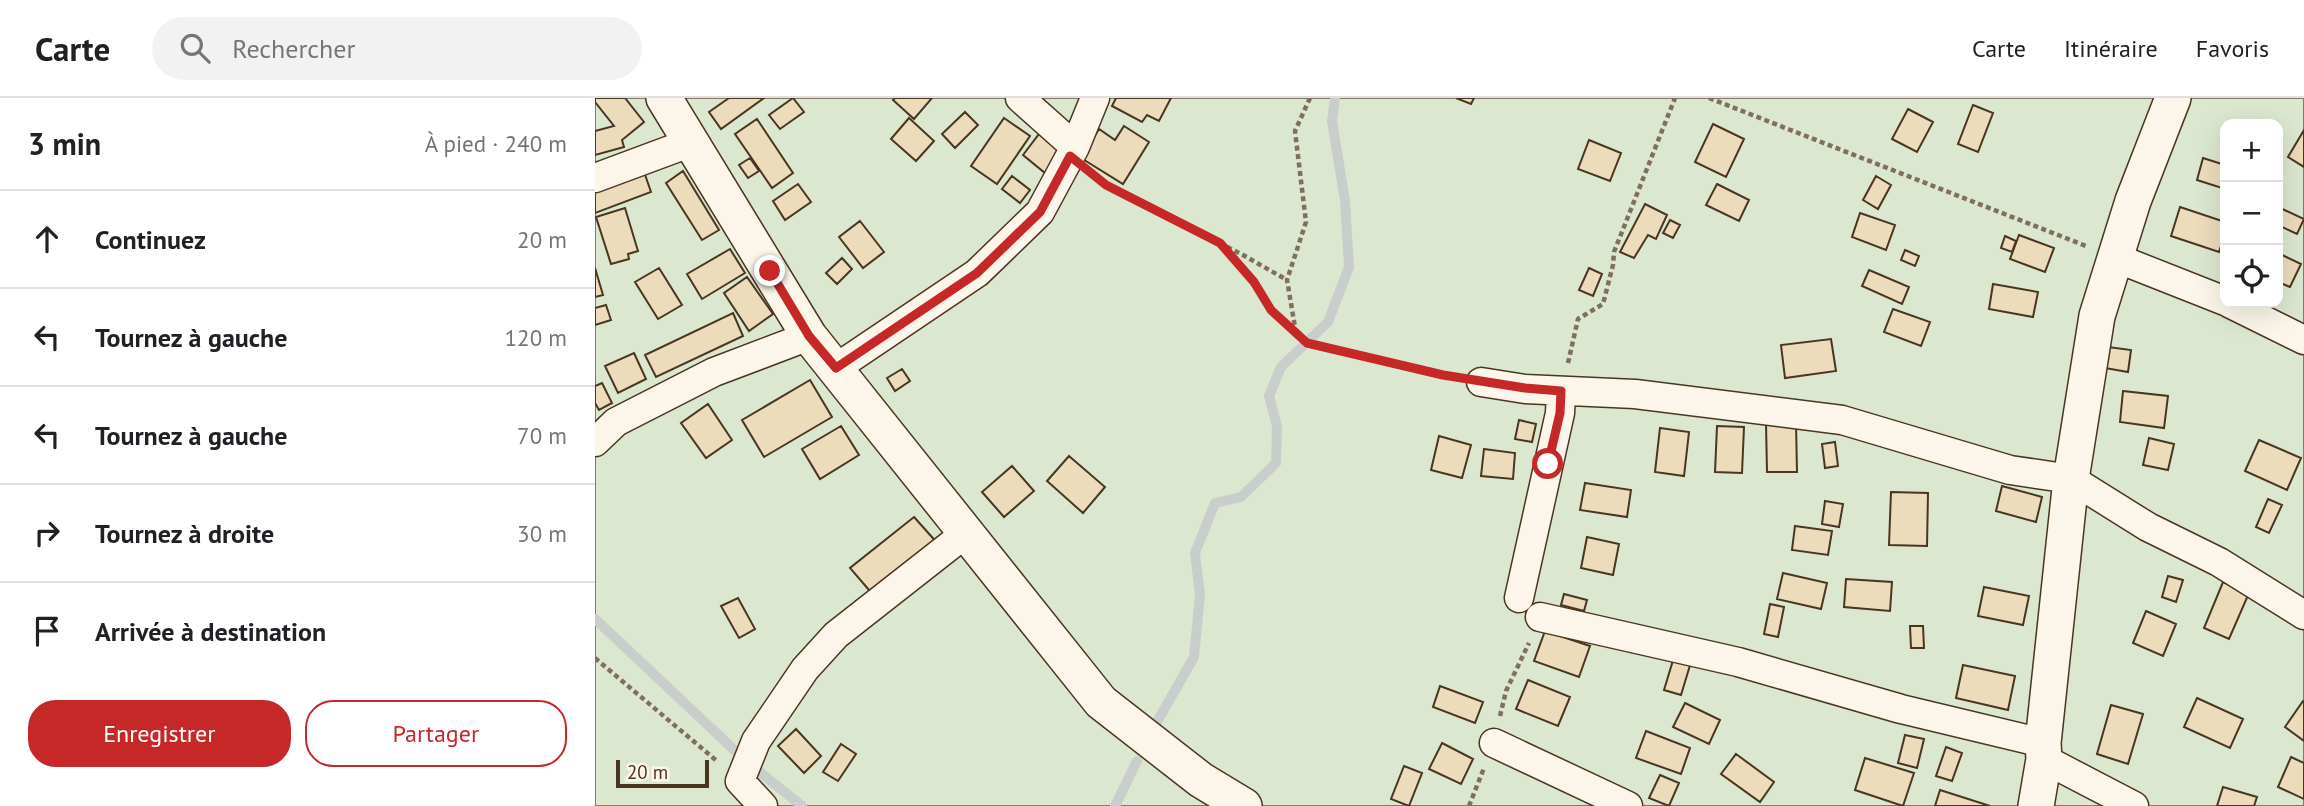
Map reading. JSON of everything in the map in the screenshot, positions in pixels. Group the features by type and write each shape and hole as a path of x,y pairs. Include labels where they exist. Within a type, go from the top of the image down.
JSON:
{"street":[{"path":"664,98 809,336 1101,702 1201,780 1244,806"},
{"path":"1020,98 1072,152"},
{"path":"836,368 977,273 1040,212 1072,152 1095,98"},
{"path":"2036,806 2044,751 2070,479 2097,316 2133,201 2173,98"},
{"path":"595,178 692,142"},
{"path":"2116,258 2220,299"},
{"path":"2239,308 2304,340"},
{"path":"595,442 616,422 714,372 809,336"},
{"path":"1481,382 1561,391 1647,395 1842,420 2010,470 2070,479 2148,527 2219,562 2304,615"},
{"path":"1519,598 1560,413 1561,391"},
{"path":"764,806 740,781 756,741 805,669 836,635 966,533"},
{"path":"1541,617 1738,662 2044,751 2134,806"},
{"path":"1494,743 1628,806"}],"path":[{"path":"1296,333 1287,280 1305,222 1295,131 1310,98"},
{"path":"1561,391 1578,319 1603,304 1614,252 1675,98"},
{"path":"1709,98 2116,258"},
{"path":"1072,152 1106,185 1287,280"},
{"path":"1220,243 1254,282 1271,310 1307,343 1481,382"},
{"path":"1469,806 1494,743 1507,691 1541,617"},
{"path":"595,658 740,781"}],"green space":[{"path":"595,98 2304,98 2304,806 595,806"}],"building":[{"path":"595,98 625,98 644,122 622,140 624,147 595,155 595,131 614,126 595,102"},
{"path":"729,98 764,98 721,129 709,112"},
{"path":"793,98 804,112 780,129 769,115"},
{"path":"932,98 914,119 893,100"},
{"path":"1116,98 1171,98 1159,121 1147,115 1142,122 1112,106"},
{"path":"1456,98 1474,98 1471,104"},
{"path":"1973,105 1993,113 1978,152 1958,144"},
{"path":"1908,109 1933,122 1917,152 1892,139"},
{"path":"965,112 978,125 955,148 942,134"},
{"path":"909,118 934,141 916,161 891,139"},
{"path":"1004,118 1030,136 997,184 971,166"},
{"path":"757,119 793,173 772,188 735,134"},
{"path":"1713,124 1744,139 1726,177 1695,162"},
{"path":"1124,126 1149,142 1123,184 1081,158 1099,129 1115,140"},
{"path":"2304,130 2304,167 2288,157"},
{"path":"1039,134 1061,151 1045,173 1023,155"},
{"path":"1589,140 1621,153 1610,181 1578,169"},
{"path":"750,158 759,171 748,178 739,165"},
{"path":"2203,158 2220,163 2220,187 2197,180"},
{"path":"642,166 651,192 595,213 595,184"},
{"path":"683,171 719,230 702,240 666,183"},
{"path":"1012,176 1030,190 1020,203 1002,189"},
{"path":"1876,176 1891,185 1878,209 1863,200"},
{"path":"798,184 811,202 785,220 773,201"},
{"path":"1717,184 1749,200 1739,221 1706,205"},
{"path":"1645,204 1667,215 1656,239 1648,235 1634,258 1620,252"},
{"path":"2180,207 2220,220 2219,252 2171,236"},
{"path":"625,208 638,251 628,254 629,259 611,264 596,217"},
{"path":"2283,209 2304,219 2297,234 2283,227"},
{"path":"1860,213 1895,225 1886,250 1852,237"},
{"path":"1670,220 1680,225 1673,238 1663,233"},
{"path":"860,221 884,252 863,268 839,237"},
{"path":"2019,235 2054,248 2045,272 2010,259"},
{"path":"2005,236 2016,241 2012,252 2001,248"},
{"path":"730,249 745,273 702,299 687,274"},
{"path":"1905,250 1919,256 1915,266 1901,260"},
{"path":"2283,255 2301,264 2290,287 2283,284"},
{"path":"842,258 852,269 837,284 826,273"},
{"path":"595,268 603,295 595,297"},
{"path":"659,268 682,305 658,319 635,282"},
{"path":"1589,268 1602,274 1593,296 1579,290"},
{"path":"1869,270 1909,287 1902,304 1862,286"},
{"path":"747,277 773,314 749,331 724,293"},
{"path":"1993,284 2038,292 2033,317 1989,309"},
{"path":"606,305 611,320 595,325 595,308"},
{"path":"1893,309 1930,322 1921,346 1884,332"},
{"path":"733,313 743,336 656,377 645,355"},
{"path":"1831,339 1836,371 1785,378 1781,345"},
{"path":"2108,347 2131,350 2128,372 2105,368"},
{"path":"634,353 646,379 618,393 605,366"},
{"path":"902,369 910,381 895,391 887,378"},
{"path":"810,380 832,417 764,457 742,420"},
{"path":"602,383 612,403 599,410 595,403 595,386"},
{"path":"2123,391 2168,396 2164,428 2120,422"},
{"path":"708,404 732,440 706,458 681,423"},
{"path":"1519,420 1536,424 1532,442 1515,439"},
{"path":"1766,423 1796,423 1797,472 1767,472"},
{"path":"841,426 859,455 820,479 802,449"},
{"path":"1717,426 1744,427 1742,473 1715,472"},
{"path":"1660,428 1689,432 1684,476 1655,472"},
{"path":"1439,436 1471,445 1462,478 1431,470"},
{"path":"2149,438 2174,444 2168,470 2143,465"},
{"path":"2259,440 2301,458 2287,490 2245,471"},
{"path":"1835,442 1838,466 1825,468 1822,444"},
{"path":"1484,449 1515,453 1513,479 1481,476"},
{"path":"1069,456 1105,487 1083,513 1047,481"},
{"path":"1012,466 1034,491 1004,517 982,492"},
{"path":"1585,483 1631,490 1627,517 1580,510"},
{"path":"2002,486 2042,497 2036,522 1996,511"},
{"path":"1891,492 1928,493 1927,546 1889,545"},
{"path":"2268,499 2282,505 2269,533 2256,527"},
{"path":"1825,501 1843,504 1839,527 1822,524"},
{"path":"914,517 939,545 875,597 850,568"},
{"path":"1795,526 1832,531 1828,555 1792,550"},
{"path":"1587,537 1619,544 1613,575 1581,568"},
{"path":"1783,573 1827,583 1821,609 1777,599"},
{"path":"2168,576 2183,580 2176,602 2162,597"},
{"path":"1846,579 1892,582 1890,611 1844,607"},
{"path":"2223,582 2249,593 2229,639 2204,628"},
{"path":"1984,587 2029,596 2023,625 1978,616"},
{"path":"1564,594 1587,600 1584,611 1561,605"},
{"path":"738,598 755,629 739,638 721,606"},
{"path":"1770,604 1784,607 1778,637 1764,634"},
{"path":"2146,611 2176,624 2163,656 2133,643"},
{"path":"1910,626 1923,626 1924,648 1911,648"},
{"path":"1545,631 1590,646 1579,677 1534,661"},
{"path":"1674,657 1691,662 1681,695 1664,690"},
{"path":"1963,665 2015,676 2008,710 1956,698"},
{"path":"1528,680 1570,697 1558,726 1516,709"},
{"path":"1440,686 1483,702 1475,723 1433,707"},
{"path":"2197,698 2243,719 2230,748 2184,727"},
{"path":"2304,702 2304,741 2285,727"},
{"path":"1685,703 1720,720 1709,744 1673,727"},
{"path":"2111,705 2143,714 2128,764 2097,754"},
{"path":"796,729 821,756 804,773 778,746"},
{"path":"1646,731 1690,748 1681,774 1636,758"},
{"path":"1905,735 1924,739 1917,768 1898,763"},
{"path":"1442,743 1473,759 1461,784 1429,769"},
{"path":"841,744 856,754 838,781 823,772"},
{"path":"1946,747 1962,753 1952,781 1936,776"},
{"path":"1736,754 1774,782 1760,802 1721,774"},
{"path":"2291,757 2304,763 2304,799 2278,787"},
{"path":"1865,758 1914,773 1903,806 1855,790"},
{"path":"1404,766 1422,773 1409,806 1391,799"},
{"path":"1660,775 1679,783 1669,806 1649,798"},
{"path":"2223,787 2257,797 2254,806 2217,806"},
{"path":"1940,790 1990,806 1935,806"}],"waterway":[{"path":"1150,734 1194,657 1200,595 1195,553 1215,503 1241,497 1276,463 1277,426 1269,396 1281,367 1328,322 1349,267 1345,201 1332,121 1335,98"},
{"path":"595,619 747,762 802,806"},
{"path":"1115,806 1137,761"}],"route":[{"path":"770,271 809,336 836,368 977,273 1040,212 1070,156 1106,185 1220,243 1254,282 1271,310 1307,343 1443,375 1561,391 1560,413 1548,464"}]}
